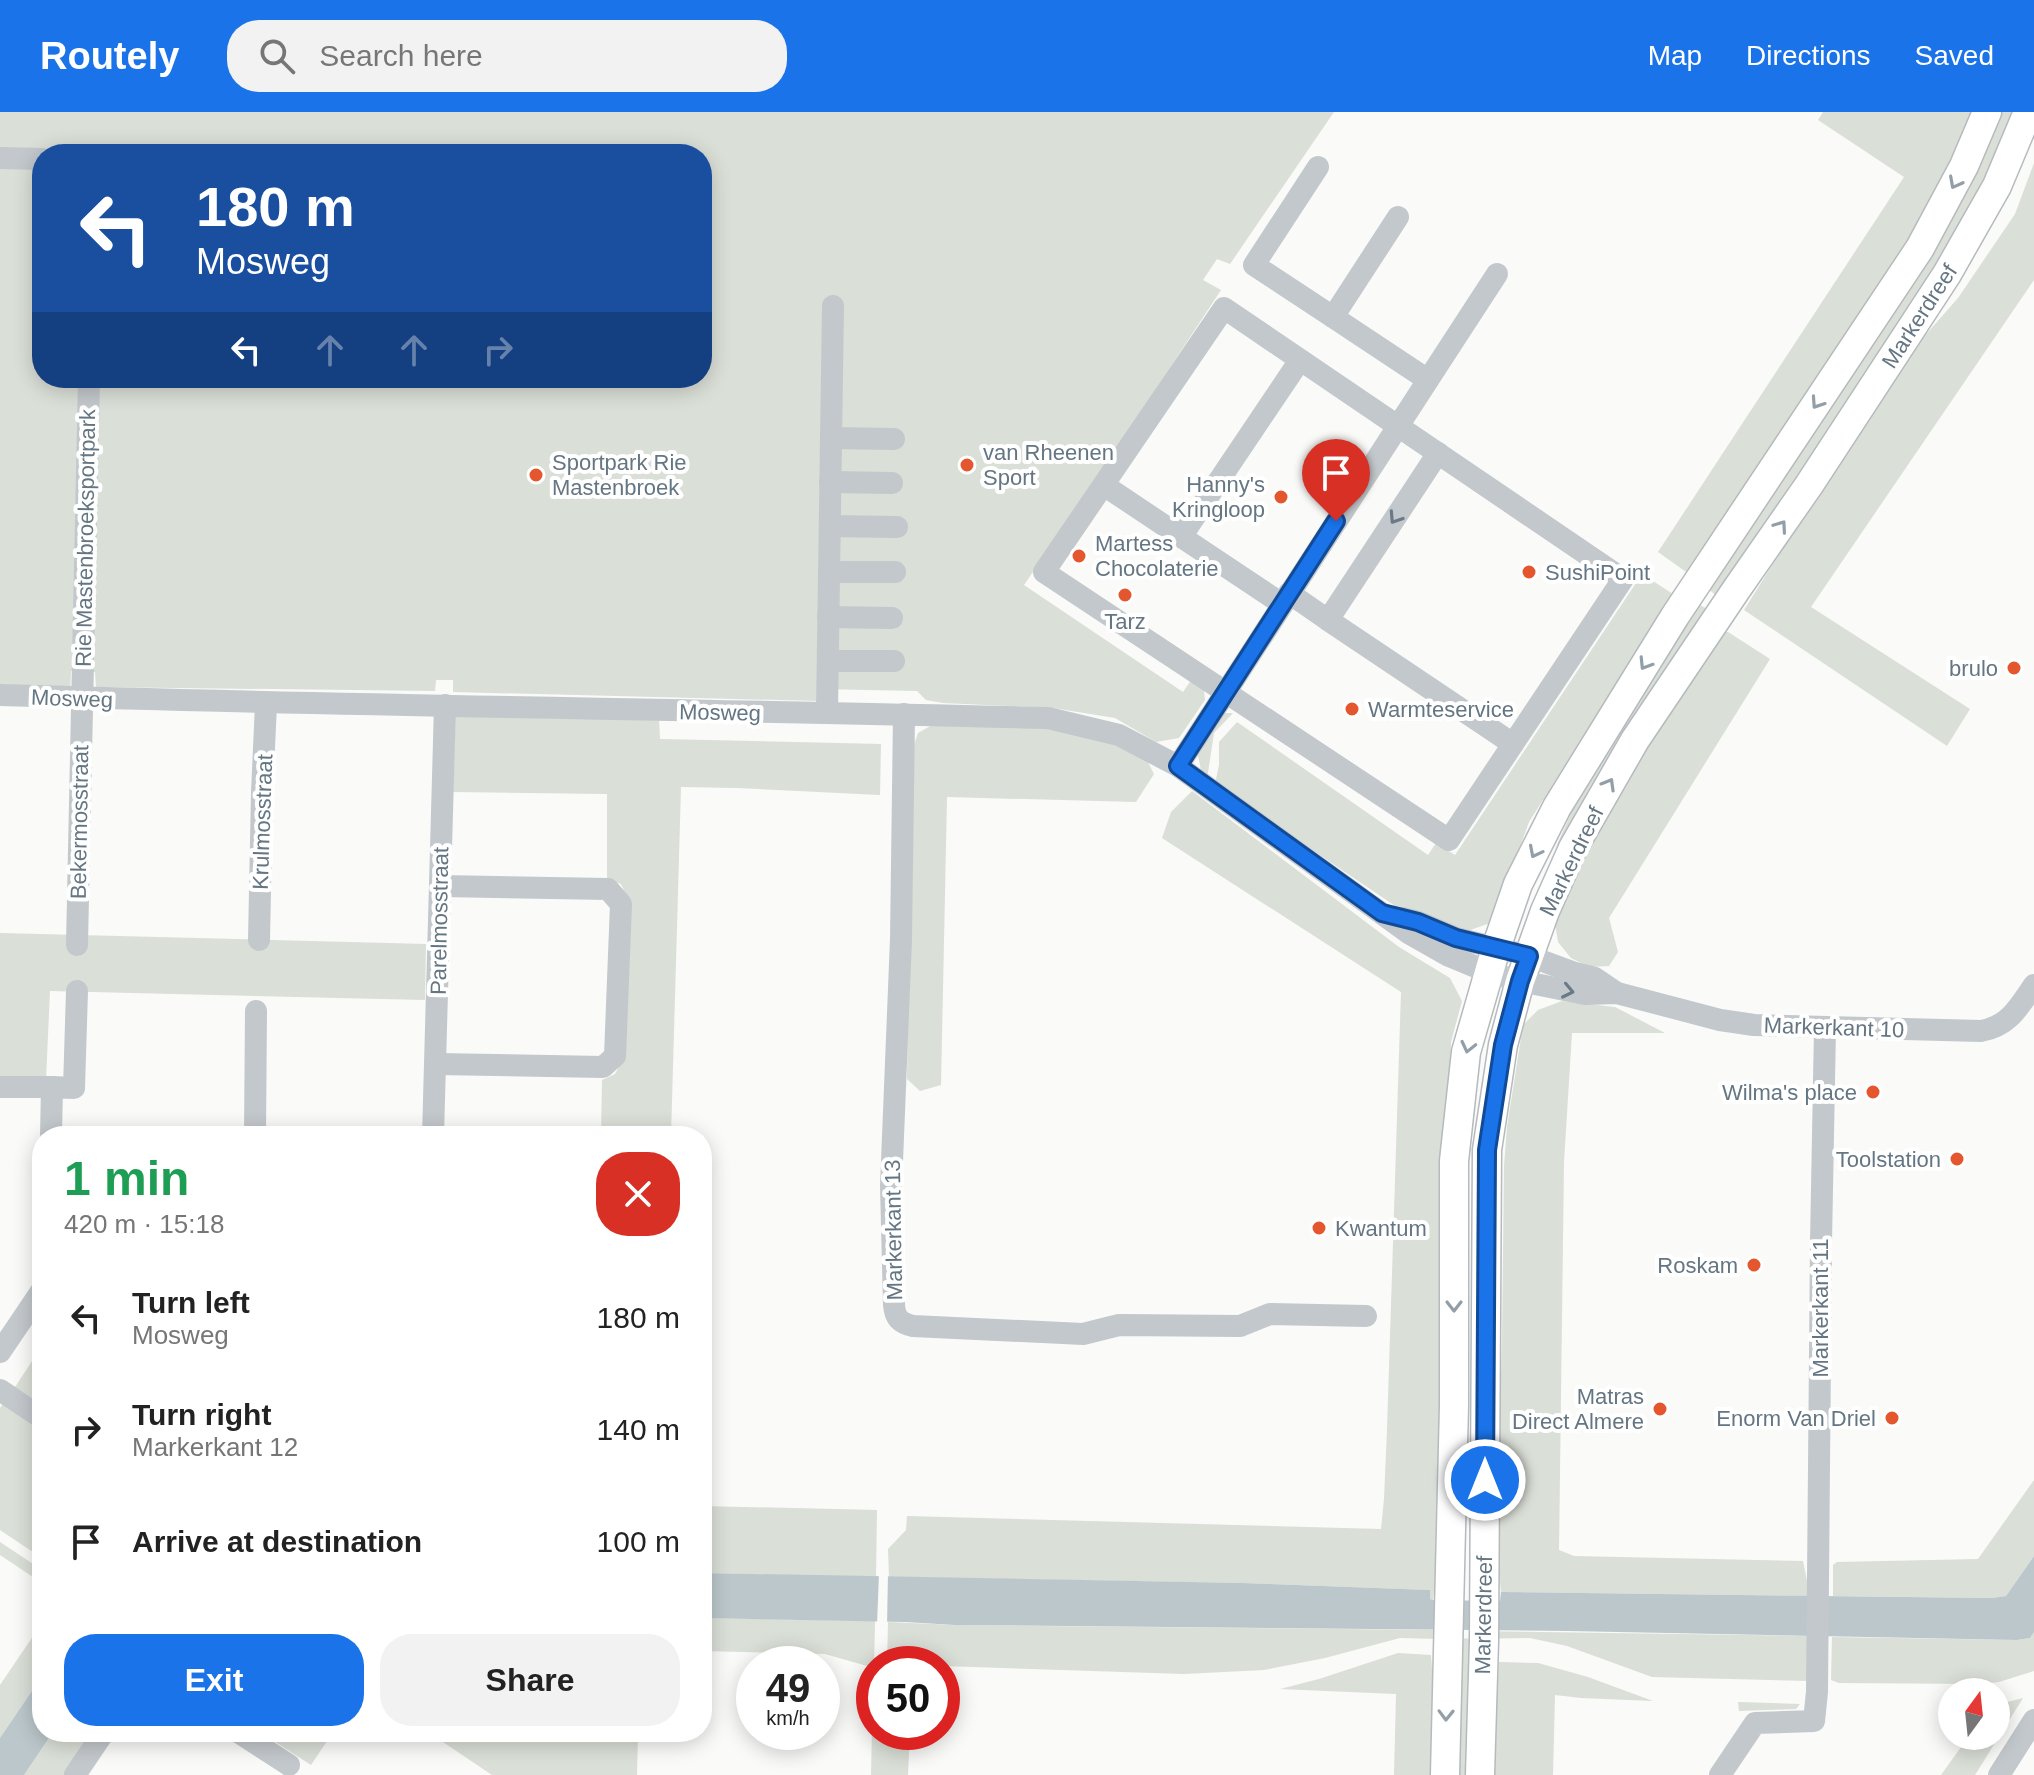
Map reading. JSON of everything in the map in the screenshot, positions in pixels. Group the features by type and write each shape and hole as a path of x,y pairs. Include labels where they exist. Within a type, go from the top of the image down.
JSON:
{"main road":[{"name":"Markerdreef","path":"1445,1775 1454,1405 1454,1161 1466,1052 1492,960 1518,884 1557,807 1675,616 1920,248 1964,166 1987,112"},
{"name":"Markerdreef","path":"1480,1775 1487,1150 1503,1045 1524,968 1573,848 1635,740 1809,485 1947,274 1997,186 2028,112"}],"street":[{"path":"0,158 32,159"},
{"path":"1318,167 1254,265 1428,380"},
{"path":"1333,317 1398,217"},
{"path":"1178,766 1497,274"},
{"path":"827,713 833,306"},
{"path":"1224,308 1300,360 1403,418 1438,453 1623,579 1449,840 1044,572 1224,308"},
{"path":"1181,537 1300,360"},
{"name":"Rie Mastenbroeksportpark","path":"81,698 89,388"},
{"path":"831,438 894,439"},
{"path":"1328,620 1438,453"},
{"path":"830,482 892,483"},
{"path":"1105,486 1181,537 1328,620 1513,744"},
{"path":"830,526 897,527"},
{"path":"829,572 895,572"},
{"path":"828,617 892,618"},
{"path":"828,661 894,661"},
{"name":"Mosweg","path":"0,695 266,704 1048,718 1119,735 1178,766 1410,934 1447,955 1492,960 1524,968"},
{"name":"Bekermosstraat","path":"77,945 81,698"},
{"name":"Krulmosstraat","path":"259,940 266,704"},
{"name":"Parelmosstraat","path":"433,1126 445,705"},
{"name":"Markerkant 13","path":"904,714 901,939 891,1186 894,1313 898,1320 913,1326 1083,1334 1119,1325 1240,1326 1270,1314 1366,1316"},
{"path":"436,1064 603,1067 615,1056 621,904 608,889 441,886"},
{"name":"Markerkant 10","path":"1524,968 1585,994 1617,993 1720,1020 1754,1025 1825,1028 1981,1031 1997,1028 2013,1014 2034,985"},
{"path":"0,1087 74,1088 77,991"},
{"path":"255,1126 256,1011"},
{"name":"Markerkant 11","path":"1720,1775 1755,1723 1814,1721 1817,1692 1825,1028"},
{"path":"51,1126 52,1087"},
{"path":"0,1352 32,1305"},
{"path":"0,1390 32,1411"},
{"path":"1999,1775 2034,1720"},
{"path":"75,1775 97,1742"},
{"path":"251,1742 291,1772"}],"shaded area":[{"name":"Sportpark Rie Mastenbroek","path":"0,112 1334,112 1230,264 1217,259 1203,280 1221,290 1024,585 1183,692 1194,676 1204,690 1205,700 1179,738 1156,742 1115,718 1053,708 943,703 926,700 917,691 819,689 818,701 453,692 453,680 436,680 435,691 96,687 95,672 71,671 70,693 0,690"},
{"path":"1823,112 1978,112 1941,196 1689,574 1658,552 1904,177 1818,120"},
{"path":"1999,112 2015,112 1993,168 1903,325 1716,595 1705,587"},
{"path":"2034,163 2034,280 1811,607 1970,709 1947,746 1744,610 1833,468 1914,348 1958,298 2015,214"},
{"path":"1642,574 1673,594 1529,822 1493,922 1462,933 1404,912 1215,784 1219,742 1237,722 1428,855 1436,843 1455,855"},
{"path":"1695,602 1707,609 1597,778 1555,849 1578,798"},
{"path":"1722,632 1728,632 1770,659 1609,918 1618,952 1609,966 1589,967 1571,958 1558,942 1554,917 1577,853"},
{"path":"455,713 659,719 660,739 881,744 880,795 681,787 671,1126 601,1126 602,1080 615,1074 621,1063 626,895 621,884 607,879 607,794 453,792"},
{"path":"1220,713 1233,713 1214,733 1207,779 1201,770 1197,751"},
{"path":"932,725 1051,727 1111,740 1146,758 1154,774 1136,802 947,797 941,1085 920,1091 907,1079 912,751 918,733"},
{"path":"1192,791 1399,947 1450,978 1462,1001 1451,1042 1439,1552 1433,1600 1430,1599 1429,1590 1242,1583 889,1577 888,1549 906,1530 907,1516 1381,1529 1401,992 1162,838 1171,812"},
{"path":"0,933 426,944 425,1000 50,991 46,1080 0,1079"},
{"path":"1562,1001 1615,1007 1665,1033 1572,1033 1564,1162 1559,1550 1574,1556 1803,1561 1810,1596 1501,1592 1496,1543 1507,1127 1523,1025 1538,1010"},
{"path":"32,1361 32,1398 15,1387"},
{"path":"4,1402 32,1420 32,1551 0,1530 0,1408"},
{"path":"2034,1480 2034,1556 2006,1596 1833,1596 1833,1565 1837,1562 1978,1559"},
{"path":"712,1506 877,1510 876,1577 712,1573"},
{"path":"0,1542 32,1563 32,1576 0,1555"},
{"path":"2034,1556 2034,1632 2030,1638 2017,1640 1568,1631 955,1625 712,1618 712,1573 1242,1583 1430,1590 1430,1599 1433,1600 1500,1601 1501,1592 2006,1596"},
{"path":"712,1618 875,1621 874,1646 856,1646 856,1663 840,1658 840,1646 736,1646 736,1652 712,1651"},
{"path":"888,1622 1435,1630 1440,1639 1400,1638 1264,1670 1184,1674 960,1667 960,1646 887,1646"},
{"path":"1471,1631 1810,1636 1809,1681 1652,1677 1567,1646 1530,1638 1471,1639"},
{"path":"2034,1632 2034,1671 2010,1679 1938,1678 1938,1684 1839,1683 1831,1680 1832,1637 2030,1638"},
{"path":"32,1638 32,1691 0,1738 0,1685"},
{"path":"1461,1638 1471,1639 1470,1775 1457,1775"},
{"path":"1398,1653 1431,1655 1436,1726 1431,1775 1394,1775 1396,1694 1280,1689"},
{"path":"1499,1662 1538,1663 1653,1701 1555,1695 1553,1775 1492,1775"},
{"path":"32,1691 32,1742 46,1742 24,1775 0,1775 0,1738"},
{"path":"2023,1698 2010,1719 2010,1701"},
{"path":"1738,1702 1800,1704 1796,1709 1739,1711"},
{"path":"46,1742 87,1742 64,1775 24,1775"},
{"path":"275,1742 326,1742 311,1765"},
{"path":"443,1742 638,1742 637,1775 492,1775"},
{"path":"872,1750 909,1750 908,1775 871,1775"},
{"path":"1959,1750 1991,1750 1975,1775 1941,1775"}],"pier":[{"path":"879,1573 888,1573 887,1626 877,1625"}],"place":[{"name":"van Rheenen Sport","path":"967,465"},
{"name":"Sportpark Rie Mastenbroek","path":"536,475"},
{"name":"Hanny's Kringloop","path":"1281,497"},
{"name":"Martess Chocolaterie","path":"1079,556"},
{"name":"SushiPoint","path":"1529,572"},
{"name":"Tarz","path":"1125,595"},
{"name":"brulo","path":"2014,668"},
{"name":"Warmteservice","path":"1352,709"},
{"name":"Wilma's place","path":"1873,1092"},
{"name":"Toolstation","path":"1957,1159"},
{"name":"Kwantum","path":"1319,1228"},
{"name":"Roskam","path":"1754,1265"},
{"name":"Matras Direct Almere","path":"1660,1409"},
{"name":"Enorm Van Driel","path":"1892,1418"}],"route":[{"path":"1336,521 1178,766 1382,913 1418,922 1456,938 1529,956 1503,1045 1487,1150 1485,1480"}]}
